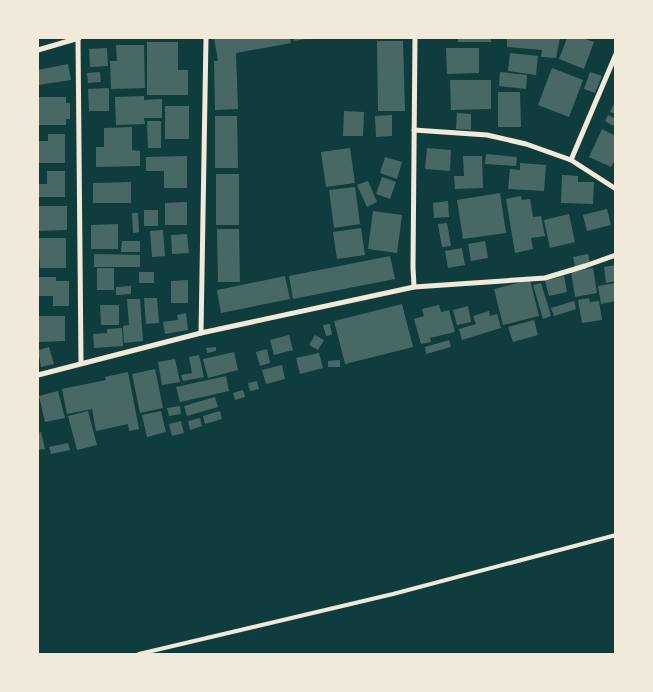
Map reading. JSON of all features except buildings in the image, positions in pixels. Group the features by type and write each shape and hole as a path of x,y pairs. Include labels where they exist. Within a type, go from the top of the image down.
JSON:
{"street":[{"path":"38,50 78,38 81,363"},
{"path":"201,333 206,38"},
{"path":"414,287 415,38"},
{"path":"571,160 616,54"},
{"path":"414,130 507,138 571,160 616,189"},
{"path":"38,375 201,333 414,287 545,278 616,255"}],"lane":[{"path":"139,654 393,594 616,535"}]}
